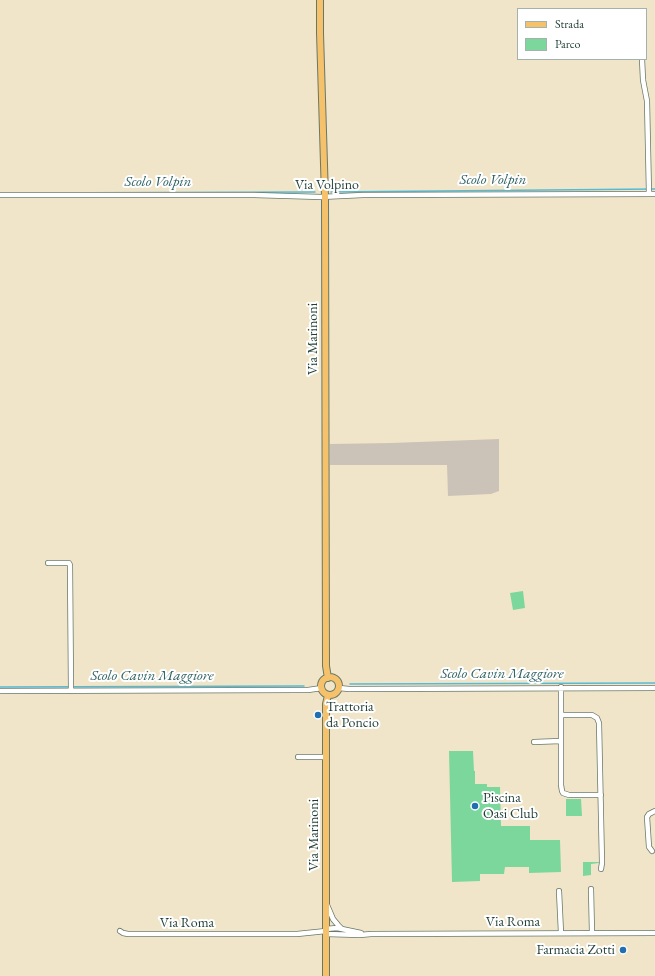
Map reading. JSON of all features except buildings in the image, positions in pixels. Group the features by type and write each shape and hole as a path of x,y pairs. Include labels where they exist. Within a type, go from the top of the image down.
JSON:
{"main road":[{"name":"Via Marinoni","path":"320,0 325,197 326,666 328,678"},
{"path":"328,678 332,678 339,684 339,688 334,694 328,695 322,688 323,682 328,678"},
{"name":"Via Marinoni","path":"326,976 326,704 328,695"}],"street":[{"path":"642,60 643,80 647,101 649,191"},
{"name":"Via Volpino","path":"0,195 254,195 325,197 363,195 649,191 655,194"},
{"path":"48,564 66,562 70,565 71,687"},
{"path":"0,691 71,687 303,690 322,688"},
{"path":"339,688 655,688"},
{"path":"561,688 561,788 563,793 569,795 601,795"},
{"path":"561,715 589,714 595,716 600,726 601,869"},
{"path":"534,742 561,742"},
{"path":"298,757 326,757"},
{"path":"652,851 649,847 647,817 655,811"},
{"path":"591,889 592,933"},
{"path":"559,891 560,933"},
{"path":"327,905 334,920 344,930"},
{"path":"326,931 344,930 371,934"},
{"name":"Via Roma","path":"120,931 123,933 134,934 297,934 326,931"},
{"path":"326,931 360,935 371,934"},
{"name":"Via Roma","path":"371,934 655,933"}],"shaded area":[{"path":"499,439 499,491 491,494 448,496 447,465 330,465 330,444"}],"green space":[{"path":"523,591 525,608 513,610 510,593"},
{"name":"Piscina Oasi Club","path":"449,751 473,751 475,784 487,784 487,787 500,787 501,826 530,826 530,840 560,840 561,872 529,873 529,867 505,867 504,874 480,874 480,881 452,882"},
{"path":"566,799 581,799 582,816 566,816"},
{"path":"583,862 599,863 591,864 591,875 583,876"}],"waterway":[{"name":"Scolo Volpin","path":"331,192 655,189"},
{"name":"Scolo Volpin","path":"12,193 315,192"},
{"name":"Scolo Cavin Maggiore","path":"350,684 655,683"},
{"name":"Scolo Cavin Maggiore","path":"0,687 304,686"}],"place":[{"name":"Trattoria da Poncio","path":"318,715"},
{"name":"Piscina Oasi Club","path":"475,806"},
{"name":"Farmacia Zotti","path":"623,950"}]}
